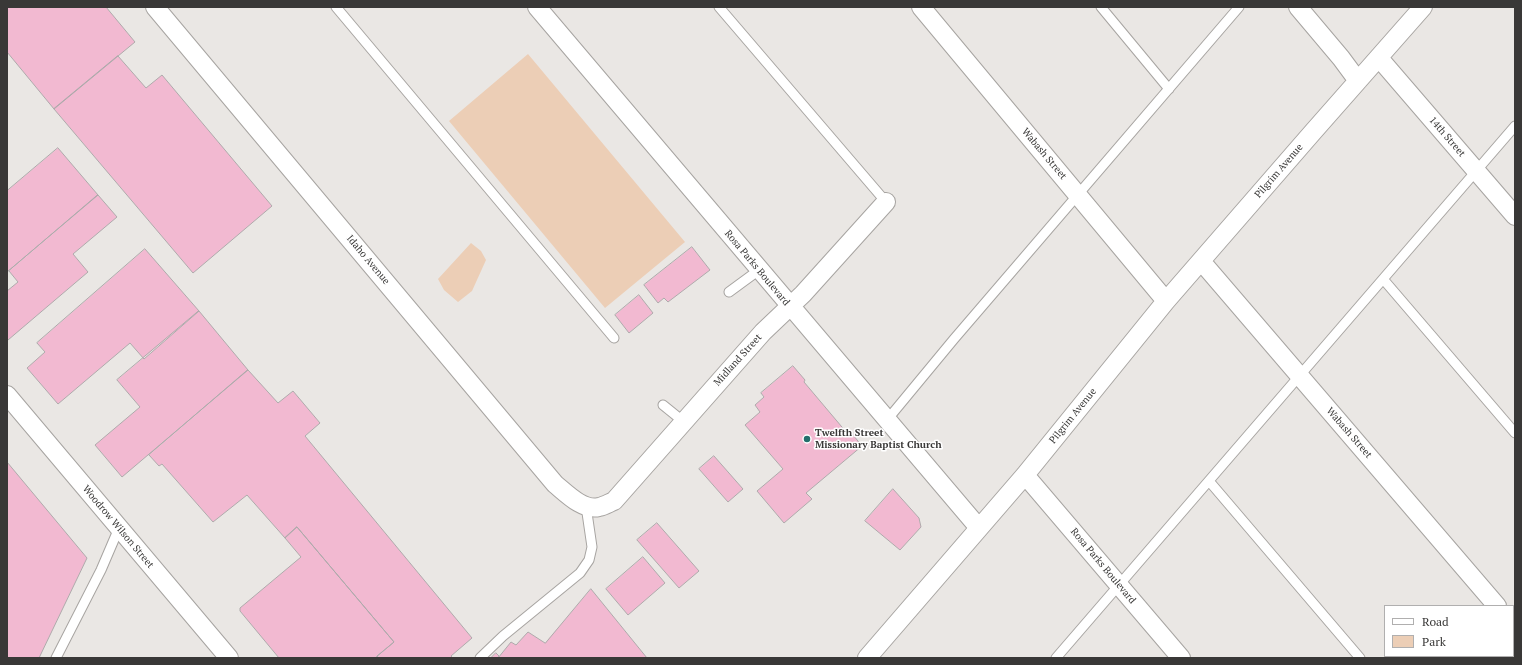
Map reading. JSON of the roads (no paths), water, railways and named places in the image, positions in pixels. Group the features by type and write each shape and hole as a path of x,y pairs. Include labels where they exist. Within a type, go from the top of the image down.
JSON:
{"street":[{"name":"Idaho Avenue","path":"155,7 555,484 571,497 586,506"},
{"name":"Rosa Parks Boulevard","path":"537,7 758,270 979,528"},
{"name":"Wabash Street","path":"921,7 1166,301"},
{"path":"1298,7 1341,58 1358,81"},
{"path":"1379,58 1423,7"},
{"name":"Pilgrim Avenue","path":"979,528 1025,475 1166,301 1379,58"},
{"name":"14th Street","path":"1379,58 1515,216"},
{"name":"Midland Street","path":"586,506 598,507 614,500 763,332 803,294 886,202"},
{"name":"Wabash Street","path":"1201,261 1496,605"},
{"name":"Woodrow Wilson Street","path":"7,395 229,658"},
{"name":"Rosa Parks Boulevard","path":"1025,475 1181,658"},
{"path":"867,658 979,528"}],"lane":[{"path":"336,7 614,338"},
{"path":"719,7 886,202"},
{"path":"1101,7 1169,89"},
{"path":"887,420 954,339 1239,7"},
{"path":"1056,658 1515,126"},
{"path":"729,292 758,270"},
{"path":"1383,279 1515,433"},
{"path":"663,406 684,422"},
{"path":"1209,481 1360,658"},
{"path":"480,658 503,636 580,573 589,560 592,547 586,506"},
{"path":"56,658 101,570 119,528"}],"place":[{"name":"Twelfth Street Missionary Baptist Church","path":"807,439"}]}
